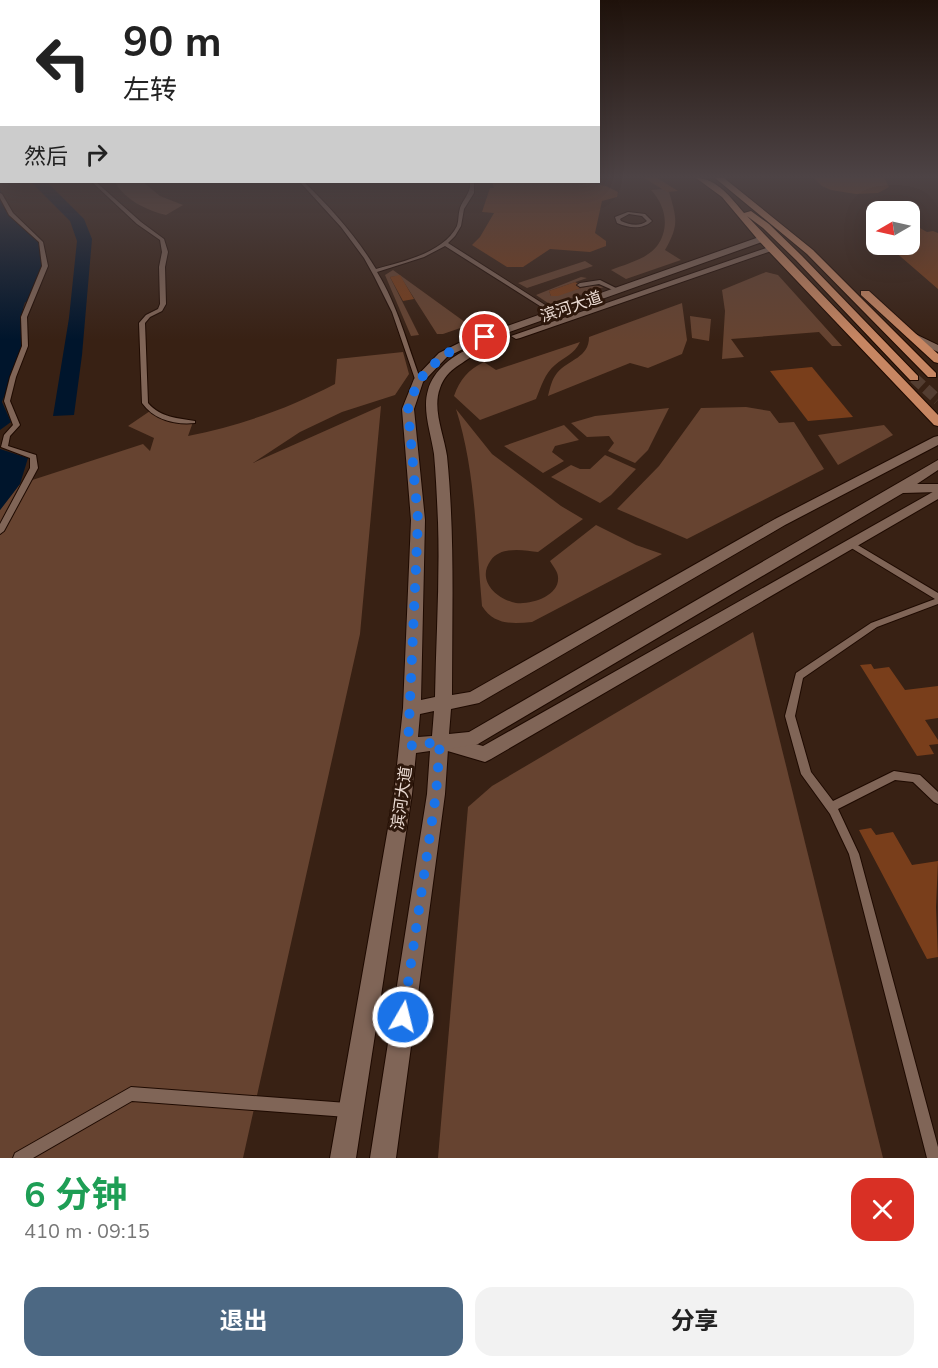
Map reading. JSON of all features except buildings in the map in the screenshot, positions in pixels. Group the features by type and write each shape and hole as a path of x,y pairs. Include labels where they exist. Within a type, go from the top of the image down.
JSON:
{"main road":[{"path":"757,232 938,422"},
{"path":"772,232 914,378"},
{"path":"785,232 810,252 932,375"},
{"path":"798,232 938,360"}],"street":[{"name":"滨河大道","path":"343,1158 408,746 418,520 408,409 418,381 443,355 553,312 762,238"},
{"name":"滨河大道","path":"383,1158 436,794 443,704 445,524 440,453 431,402 434,387 443,373 456,360 476,350 772,249"},
{"path":"907,333 938,349"},
{"path":"411,708 473,698 780,522 938,440"},
{"path":"408,746 472,739 899,490 938,464"},
{"path":"899,490 938,491"},
{"path":"440,742 485,754 851,544 938,491"}],"lane":[{"path":"0,531 34,468 34,457 4,447 7,435 17,426 7,401 25,346 24,317 45,266 41,242 30,232"},
{"path":"152,232 162,239 165,252 162,267 163,304 160,310 148,316 142,323 145,403 150,411 167,420 193,422"},
{"path":"347,232 374,271 394,311 418,381"},
{"path":"374,271 400,264 446,244 455,232"},
{"path":"446,244 553,312"},
{"path":"580,285 600,282 617,290"},
{"path":"851,544 938,599"},
{"path":"934,1158 854,854 831,807 806,774 790,716 799,676 874,625 938,599"},
{"path":"831,807 894,775 916,778 938,799"},
{"path":"20,1158 131,1094 350,1110"}],"shaded area":[{"path":"664,232 674,232 665,250 681,260 626,279 611,270 642,258 653,251"},
{"path":"585,261 593,266 527,288 518,283"},
{"path":"393,270 469,325 437,334 400,276 390,277 419,335 411,336 385,275"},
{"path":"766,272 778,275 842,346 832,346 819,332 731,339 744,357 722,359 725,311 722,290"},
{"path":"581,277 587,278 549,291 551,296 593,285 604,287 551,305 536,295"},
{"path":"682,303 687,340 682,354 648,368 630,363 548,396 555,375 586,350 589,337"},
{"path":"690,316 711,319 709,341 692,338"},
{"path":"580,342 572,353 549,372 536,399 480,420 454,396 465,376 484,362 496,370"},
{"path":"403,352 409,374 395,395 342,412 300,432 253,463 381,406 360,634 243,1158 0,1158 0,510 20,484 143,444 150,451 154,438 128,426 150,411 167,419 193,422 188,436 208,432 264,415 335,384 337,359"},
{"path":"746,407 770,411 779,423 794,422 824,469 687,539 617,509 659,466 701,408"},
{"path":"669,408 648,450 635,463 608,451 614,443 609,436 587,437 571,423 595,416"},
{"path":"456,409 492,454 561,506 583,519 538,552 513,550 495,556 487,567 486,575 490,588 495,593 516,603 536,601 550,594 557,584 558,577 550,561 596,525 636,545 662,554 532,622 511,623 492,617 482,606 468,457"},
{"path":"564,425 579,440 555,446 552,452 564,461 543,473 504,446"},
{"path":"884,425 893,435 838,465 818,435"},
{"path":"605,455 636,469 600,503 551,477 571,465 580,469 590,469"},
{"path":"753,632 883,1158 438,1158 468,807 492,786"}],"water":[{"path":"0,232 32,232 40,240 45,266 29,303 25,302 23,308 24,349 2,402 11,422 0,430"},
{"path":"74,232 89,232 92,239 82,355 74,415 53,416 69,318 77,241"},
{"path":"0,449 28,458 20,484 0,510"}],"tunnel":[{"path":"914,378 938,400"}],"route":[{"path":"403,1017 436,794 440,742 408,746 418,520 408,409 418,381 432,365 443,355 485,337"}]}
